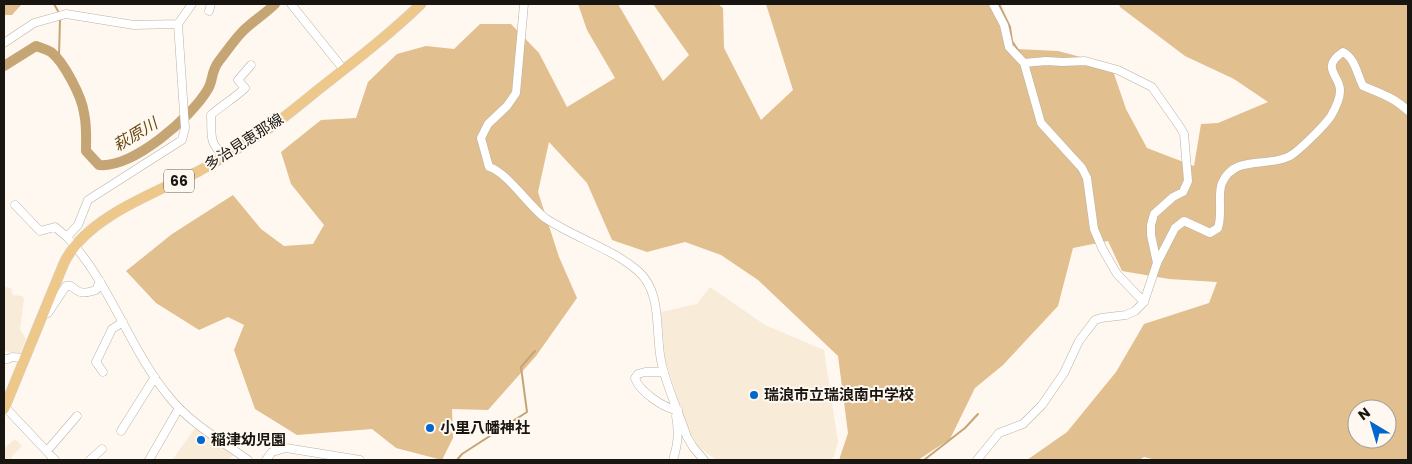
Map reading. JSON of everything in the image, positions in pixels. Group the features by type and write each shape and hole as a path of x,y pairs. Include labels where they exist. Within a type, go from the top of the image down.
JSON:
{"main road":[{"name":"多治見恵那線","path":"4,407 64,263 74,245 85,234 111,215 225,156 269,128 344,70 421,4"}],"street":[{"path":"67,237 78,225 88,200 182,140 185,128 178,24 192,4"},
{"path":"291,4 344,70"},
{"path":"524,4 516,93 507,106 488,124 481,138 489,166 499,172 530,206 544,217 560,228 628,263 640,272 649,284 656,307 660,354 664,372 687,437 692,447 704,460"},
{"path":"993,4 1004,25 1010,47 1024,63 1041,123 1082,168 1087,178 1094,229 1102,248 1116,274 1144,302"},
{"path":"4,43 34,23 66,14 134,25 178,24"},
{"path":"977,460 999,433 1023,424 1042,405 1064,373 1079,340 1095,320 1126,316 1135,311 1144,302 1157,263 1175,228 1184,221 1210,233 1218,228 1222,212 1220,185 1226,175 1237,166 1289,156 1324,124 1331,116 1339,100 1341,89 1333,76 1332,63 1335,57 1343,52 1348,55 1363,86 1390,96 1400,102 1408,111"},
{"path":"1024,63 1085,61 1118,70 1152,87 1180,127 1184,134 1188,181 1183,192 1173,197 1154,214 1151,235 1157,263"},
{"path":"225,156 216,148 212,141 211,115 225,103 236,98 245,88 238,80 251,65"},
{"path":"15,205 40,231 55,227 67,237 100,281 155,377 179,408 248,460"},
{"path":"43,314 48,313 66,286 85,293 96,290 100,281"},
{"path":"103,372 96,362 112,329 123,322"},
{"path":"4,359 12,357 24,358"},
{"path":"664,372 645,372 638,374 635,378 637,384 651,397 672,410 678,411"},
{"path":"121,431 155,377"},
{"path":"4,407 55,460"},
{"path":"149,460 179,408"},
{"path":"673,460 678,445 679,431 676,414 678,411"},
{"path":"47,451 78,416"},
{"path":"266,460 272,452 286,448 360,460"},
{"path":"90,460 102,449"}],"shaded area":[{"path":"4,4 22,4 12,15 4,15"},
{"path":"578,4 618,4 663,81 689,55 653,4 718,4 723,8 724,48 761,120 793,90 766,4 990,4 1016,49 1058,51 1111,65 1126,109 1147,148 1194,166 1201,124 1218,123 1268,102 1234,79 1185,56 1120,7 1119,4 1408,4 1408,460 1156,460 1144,457 1139,460 1027,460 1067,432 1116,372 1144,324 1209,303 1217,282 1169,279 1122,271 1108,241 1073,248 1058,306 1003,365 975,388 950,439 918,460 839,460 848,433 838,356 758,280 721,255 685,242 647,252 612,240 587,183 549,142 538,192 559,257 577,298 536,356 488,410 452,409 453,438 442,460 396,448 372,429 297,435 255,409 234,350 244,325 228,317 199,330 156,303 126,271 172,234 233,195 261,229 284,246 313,244 324,225 291,184 281,152 321,120 356,118 368,82 397,54 426,46 454,49 480,24 511,24 539,53 567,107 615,78 587,30"},
{"name":"瑞浪市立瑞浪南中学校","path":"710,287 765,325 824,350 838,442 834,457 830,460 716,460 699,447 688,430 665,359 661,312 697,304"},
{"path":"4,288 11,288 13,295 22,296 24,299 20,329 26,339 20,353 4,351"},
{"name":"稲津幼児園","path":"197,426 234,454 229,460 172,460"},
{"path":"15,439 22,446 11,457 13,460 4,460 4,448"}],"waterway":[{"path":"54,4 58,11"},
{"name":"萩原川","path":"4,66 36,46 51,52 67,71 83,106 86,123 86,151 99,165 113,164 144,150 189,114 208,89 216,65 240,34 275,4"},
{"path":"999,4 1010,27 1012,41 1020,53"},
{"path":"57,58 59,55 60,20"},
{"path":"457,460 462,454 527,412 521,367 535,351"},
{"path":"924,460 965,428 978,414"}],"place":[{"name":"瑞浪市立瑞浪南中学校","path":"754,395"},
{"name":"小里八幡神社","path":"430,428"},
{"name":"稲津幼児園","path":"201,440"}]}
